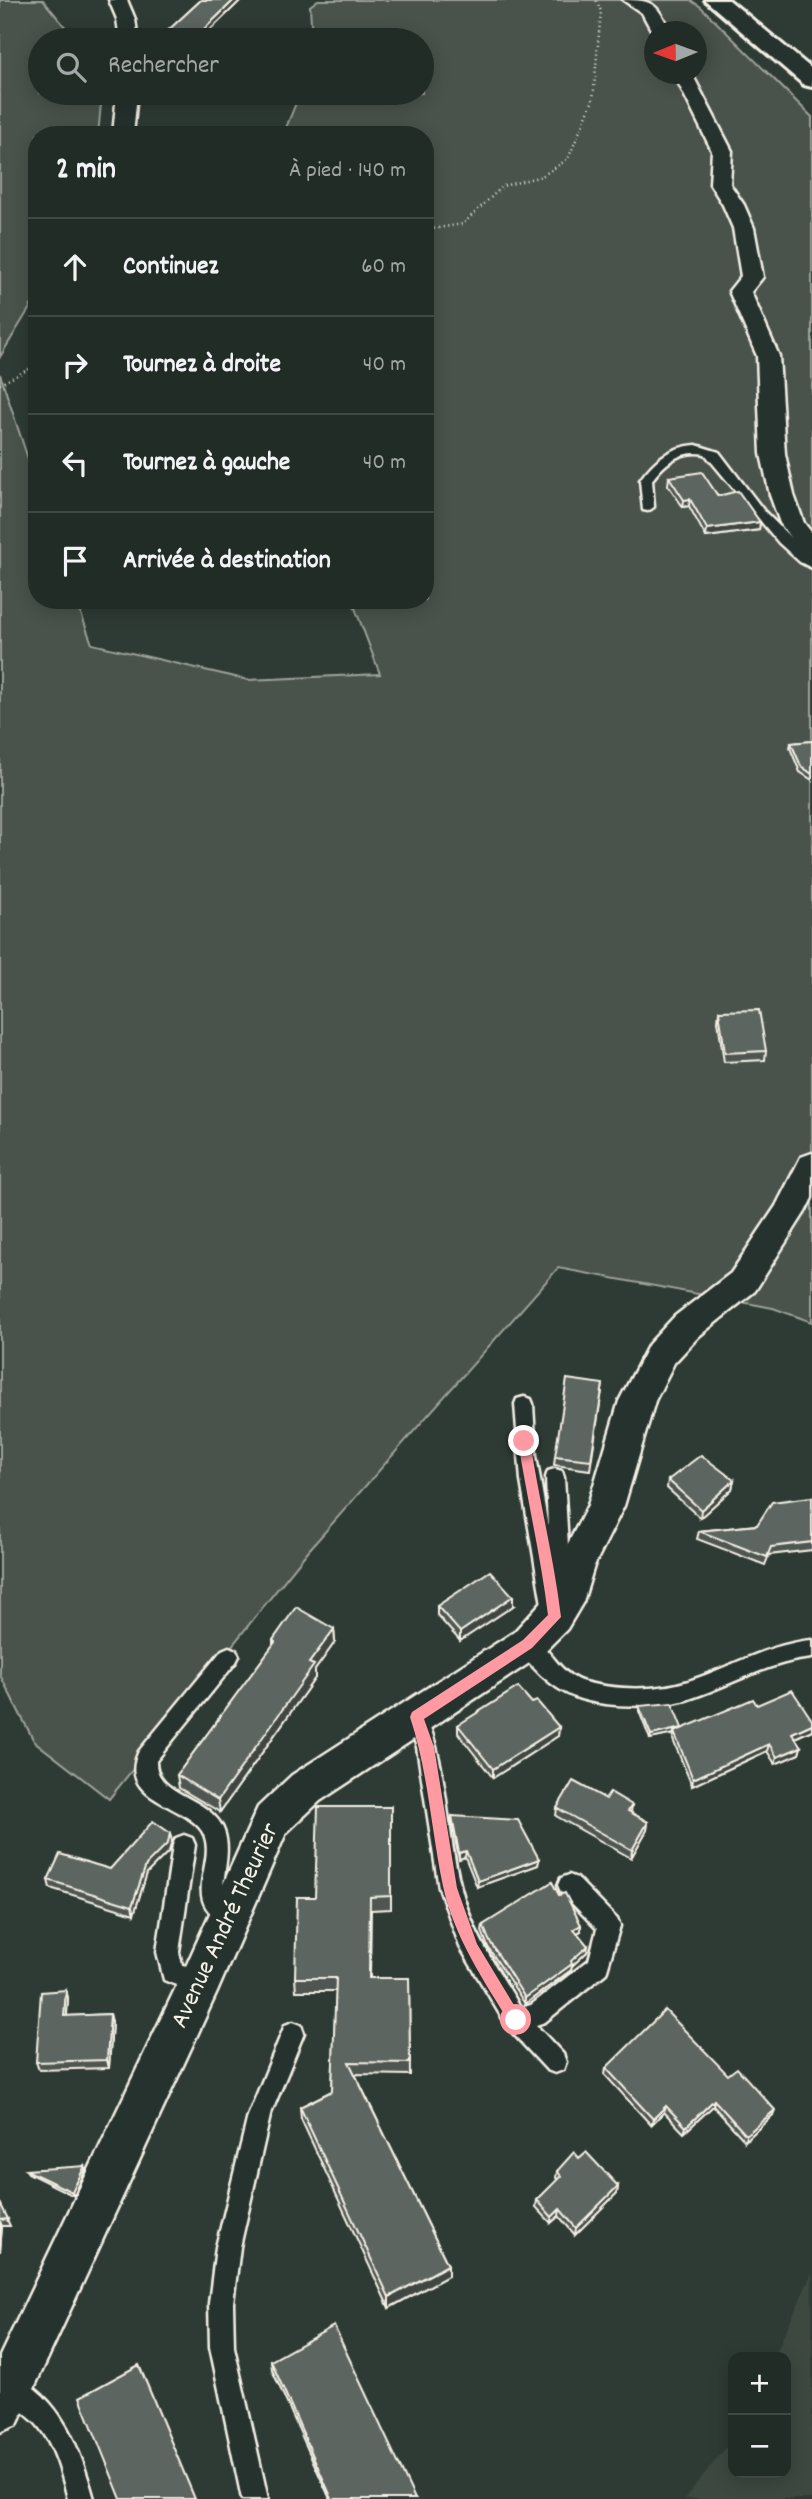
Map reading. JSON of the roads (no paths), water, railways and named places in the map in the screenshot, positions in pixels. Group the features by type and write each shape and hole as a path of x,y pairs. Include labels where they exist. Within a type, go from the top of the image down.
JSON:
{"highway":[{"path":"716,0 812,80"}],"street":[{"path":"118,0 127,28"},
{"path":"632,0 649,9 656,21"},
{"path":"689,84 722,150 720,184 734,202 750,251 752,277 740,292 768,356 773,454 782,495 792,523 811,554"},
{"path":"124,126 126,105"},
{"path":"541,1630 564,1602 576,1565 607,1506 637,1401 661,1354 687,1326 743,1282 789,1212 812,1165"},
{"name":"Avenue André Theurier","path":"5,2398 202,1978 272,1820 306,1788 416,1717 541,1630"}],"lane":[{"path":"648,507 646,480 662,460 686,450 703,449 714,454 732,481 789,546 808,563 811,554"},
{"path":"524,1404 524,1441 535,1514 550,1576"},
{"path":"555,1477 558,1546 541,1630 554,1675 579,1690 633,1697 683,1692 791,1651 812,1649"},
{"path":"229,1656 146,1758 143,1771 148,1784 206,1821 216,1834 218,1849 212,1887 216,1903 231,1915"},
{"path":"416,1717 427,1747 450,1888 471,1947 516,2020 555,2062"},
{"path":"184,1845 169,1952 172,1972 184,1978 202,1978"},
{"path":"516,2020 537,2014 598,1966 609,1926 569,1885"},
{"path":"254,2499 222,2347 221,2303 228,2246 259,2116 293,2033"},
{"path":"5,2398 48,2418 72,2466 81,2499"}]}
